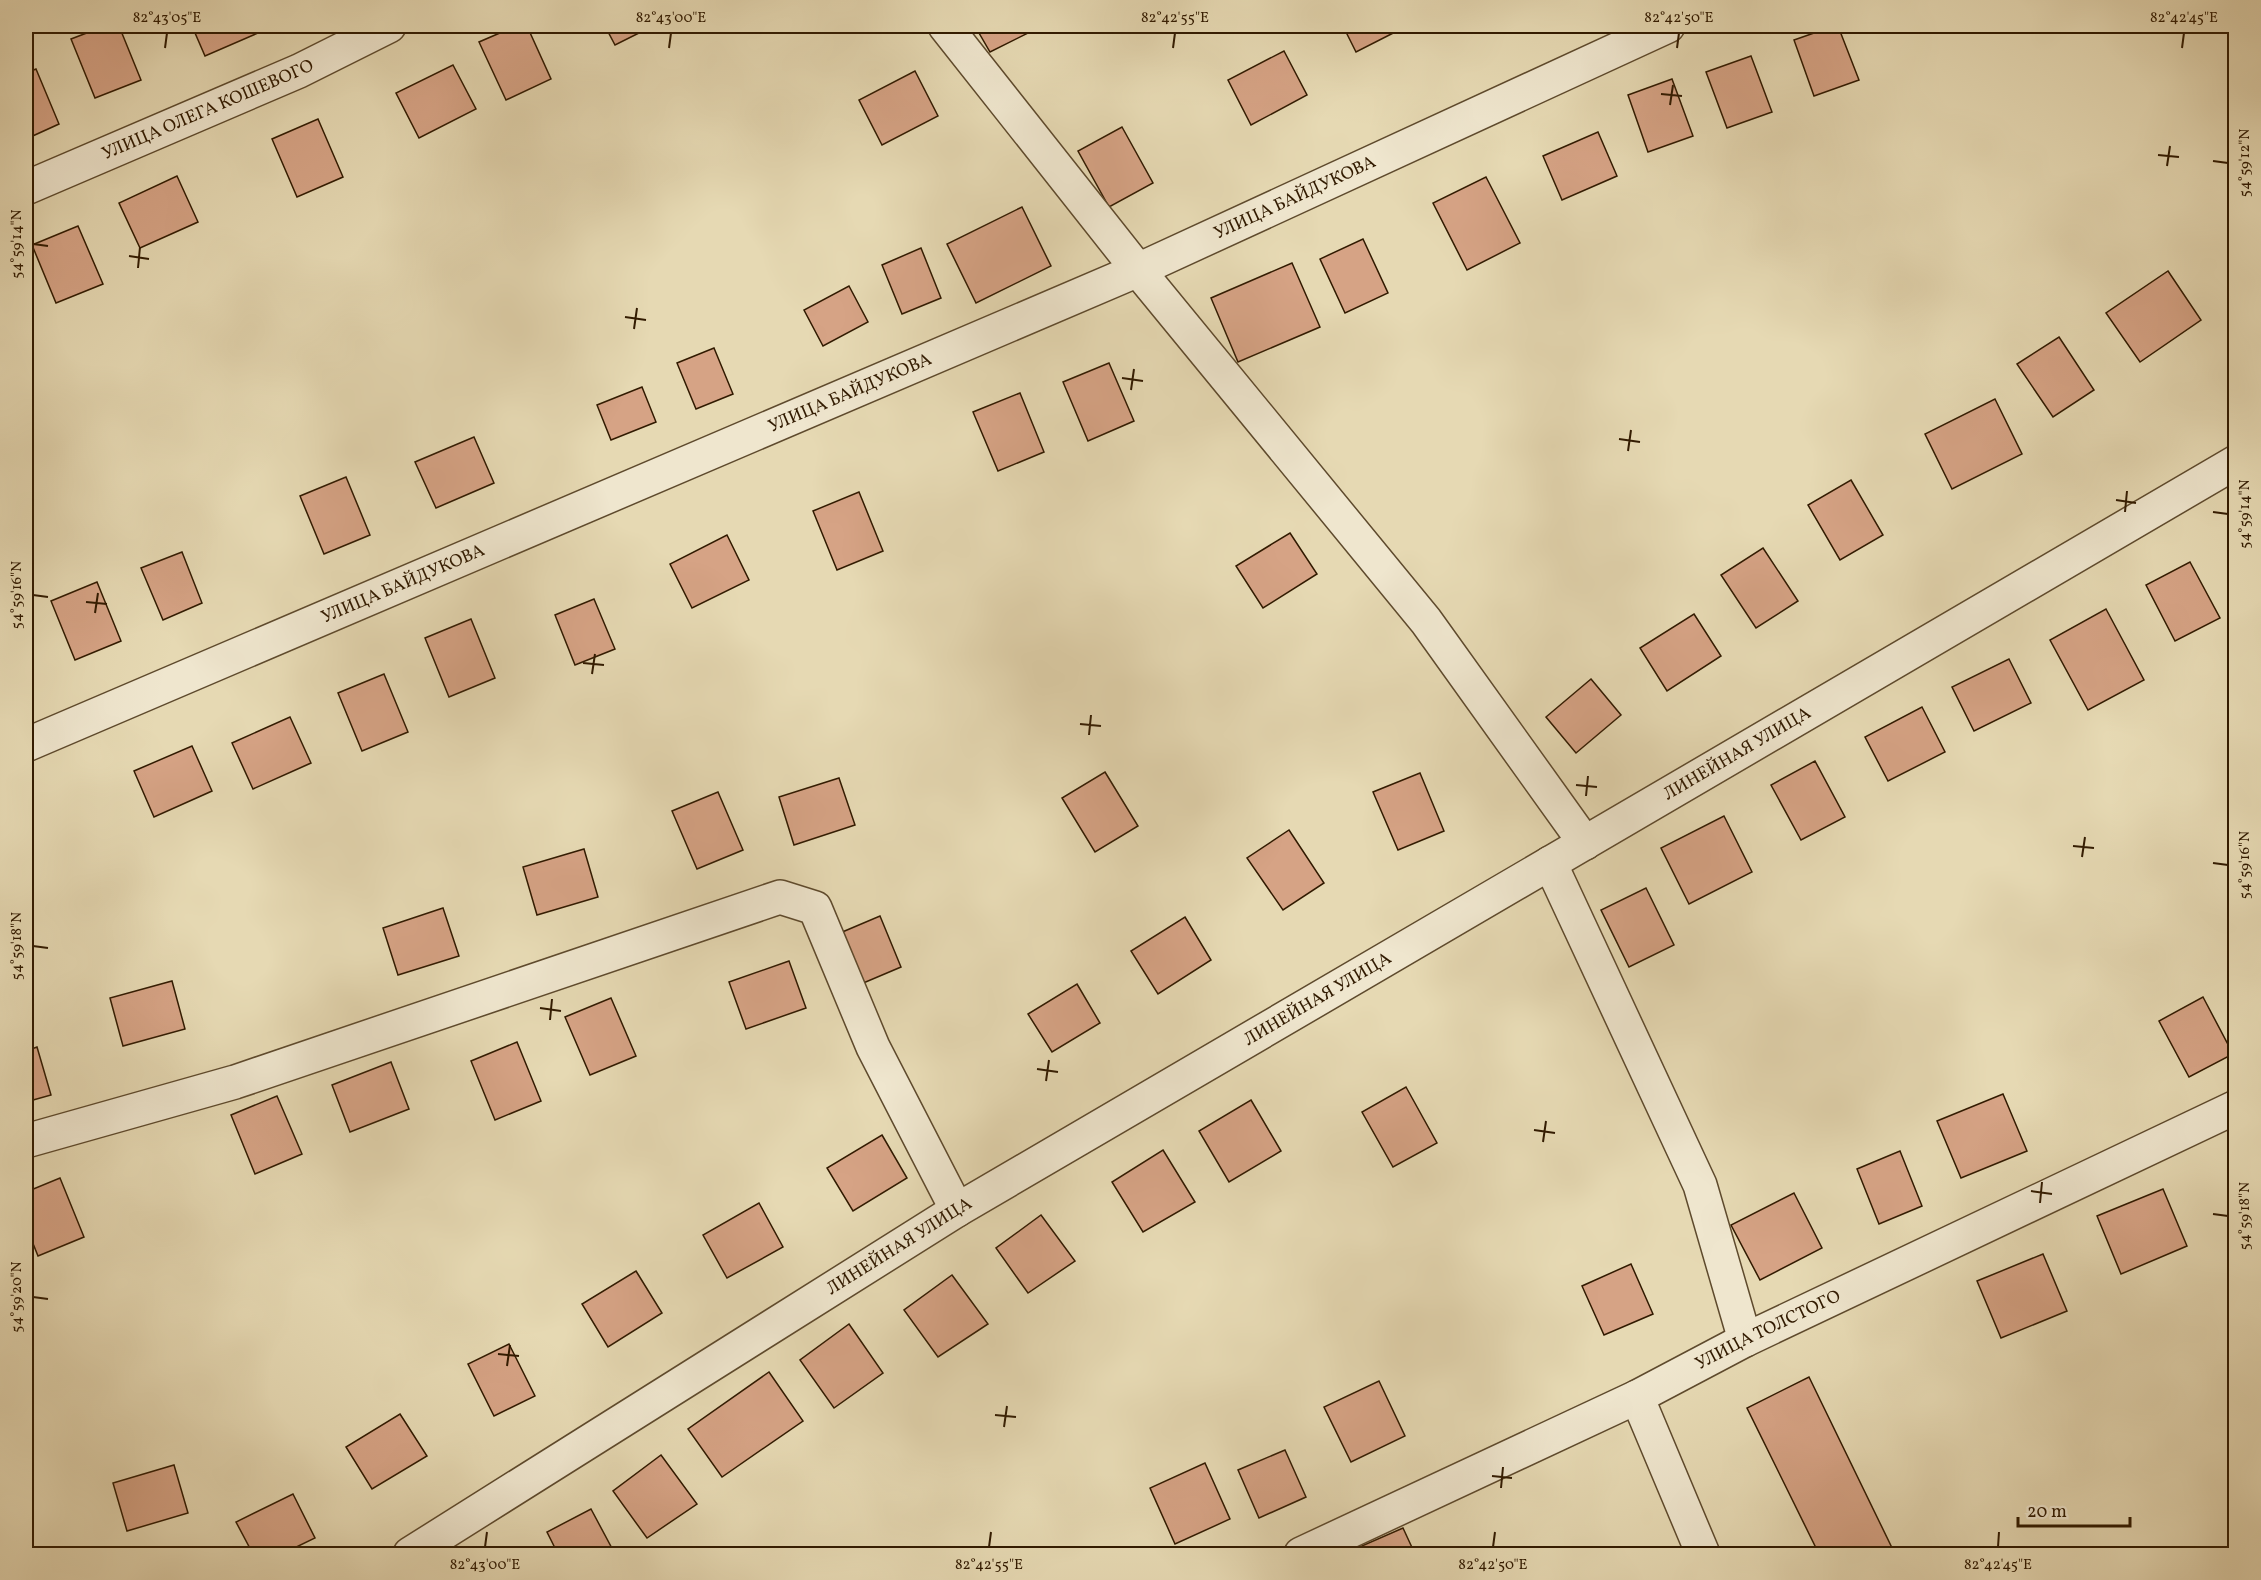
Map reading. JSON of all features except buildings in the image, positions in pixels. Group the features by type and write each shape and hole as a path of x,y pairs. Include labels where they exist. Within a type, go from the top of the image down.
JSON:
{"street":[{"name":"УЛИЦА ОЛЕГА КОШЕВОГО","path":"26,188 299,71 389,26"},
{"path":"945,26 1138,270 1426,621 1585,843"},
{"name":"УЛИЦА БАЙДУКОВА","path":"26,745 1138,270 1668,26"},
{"name":"ЛИНЕЙНАЯ УЛИЦА","path":"410,1554 957,1210 2235,462"},
{"path":"1551,863 1700,1185 1745,1340"},
{"path":"26,1141 235,1082 780,897 815,908 873,1047 957,1210"},
{"name":"УЛИЦА ТОЛСТОГО","path":"1301,1554 1637,1397 1745,1340 2235,1107"},
{"path":"1637,1397 1703,1554"}]}
